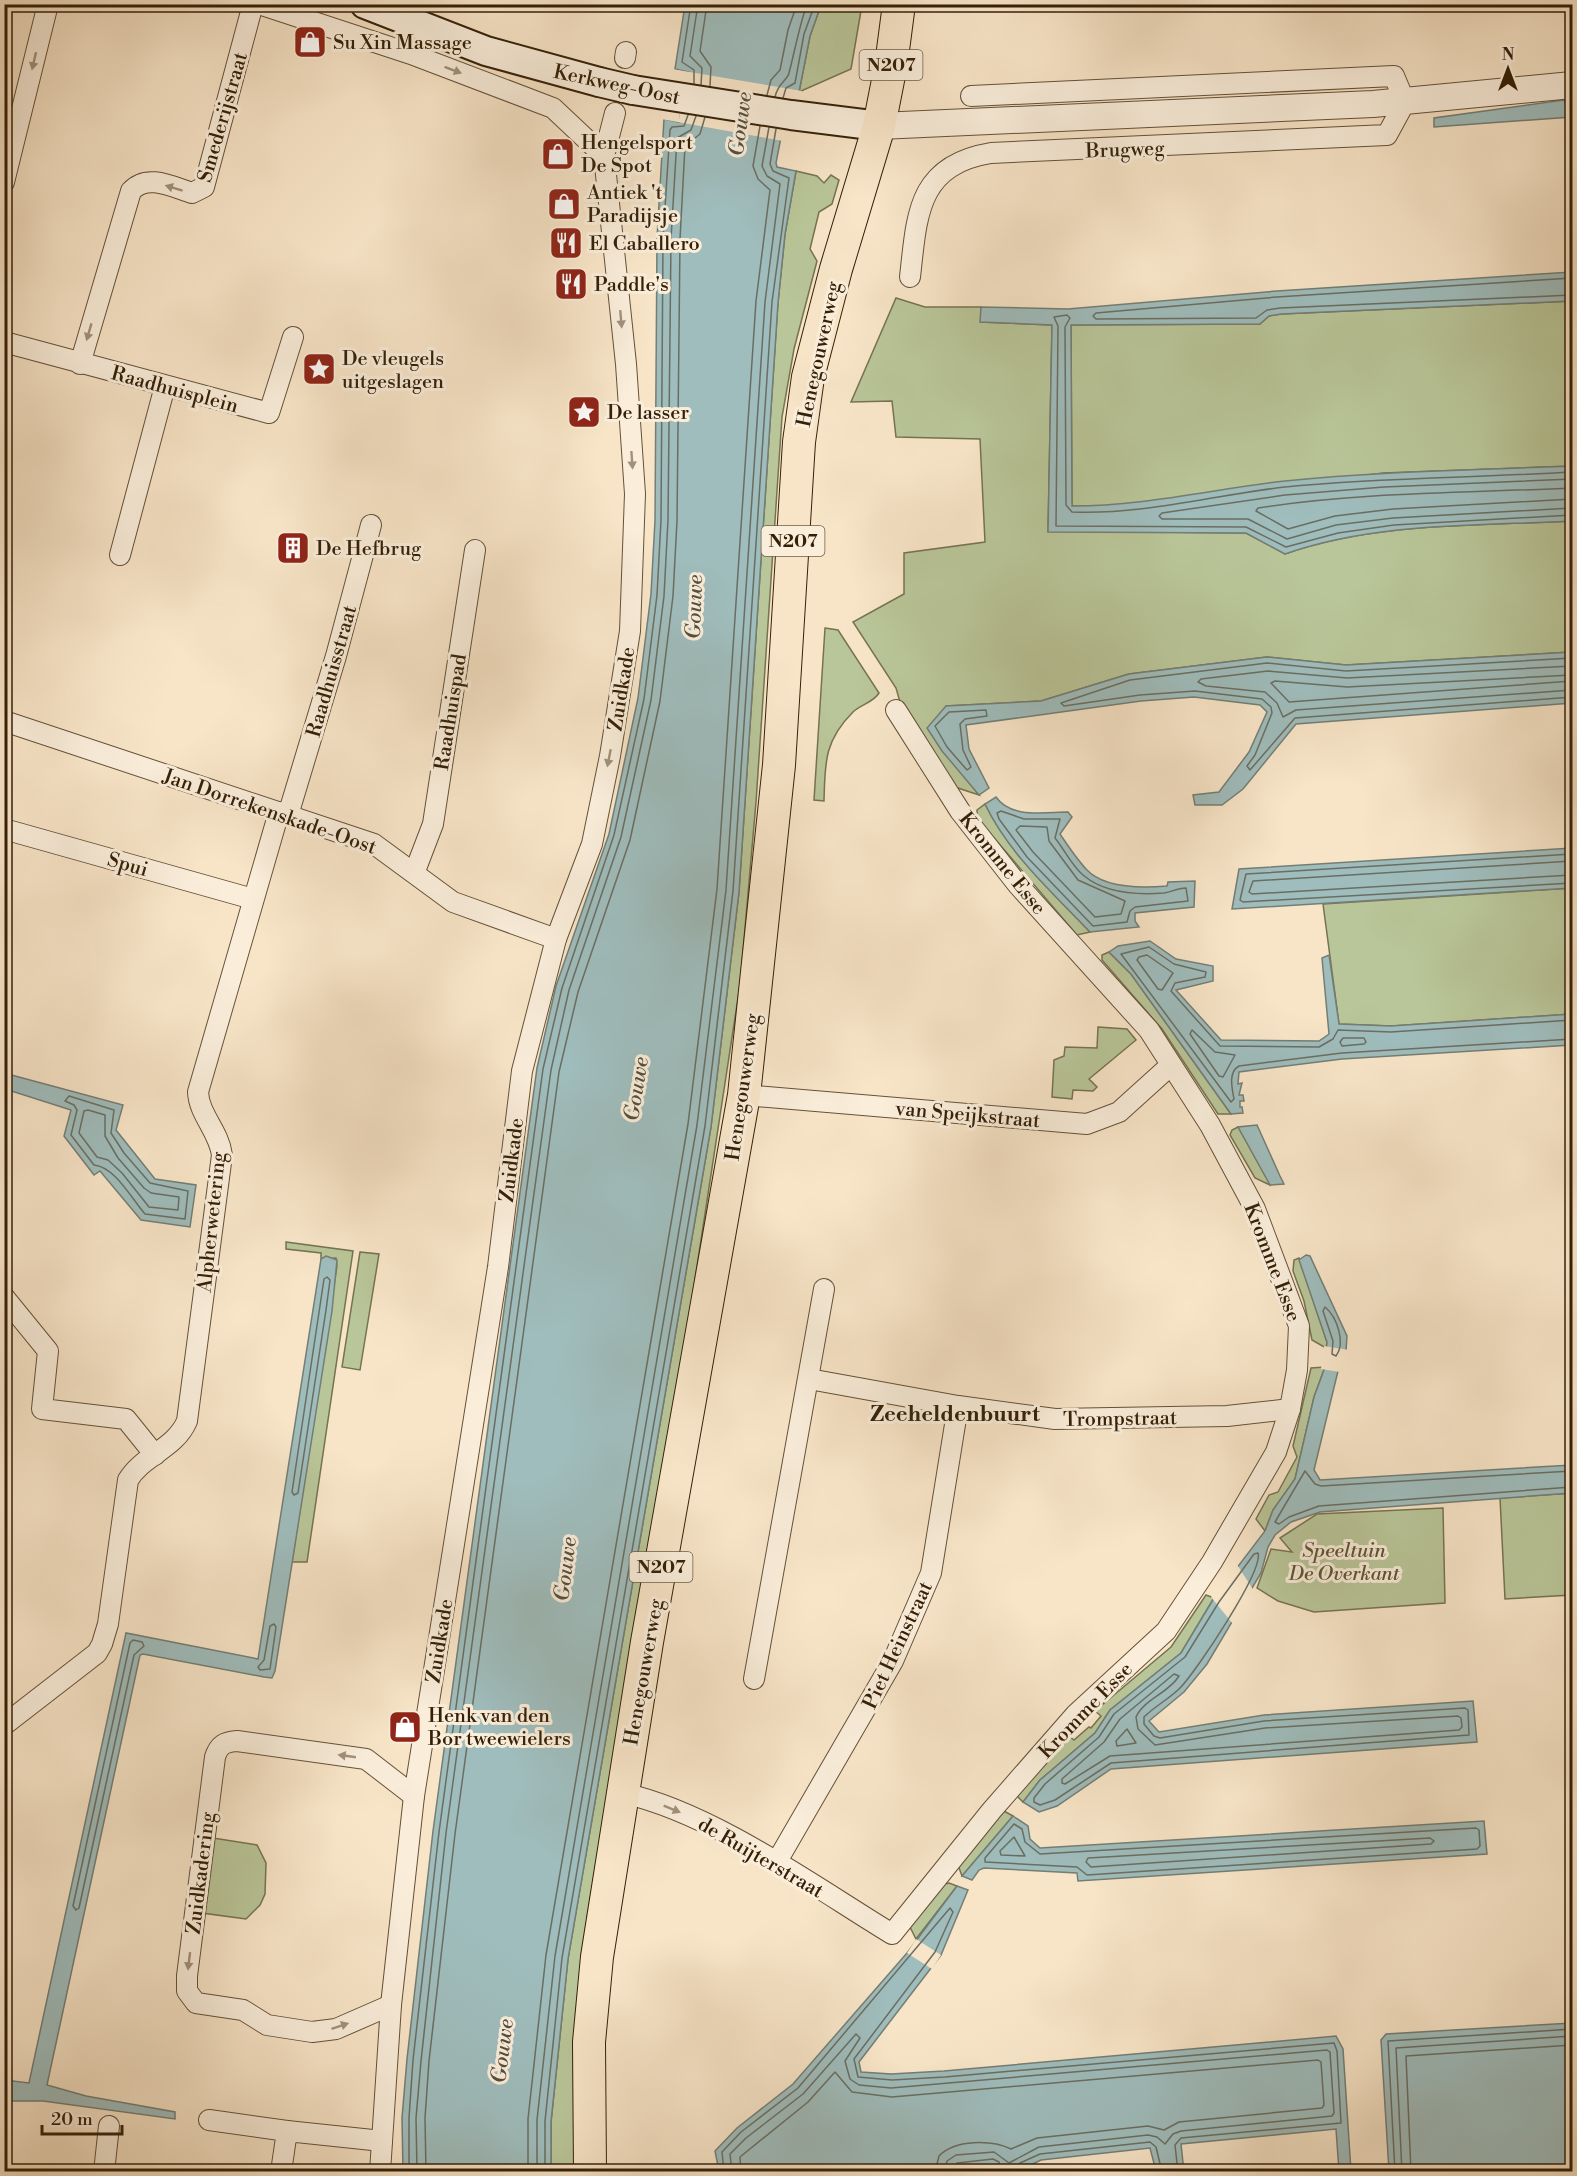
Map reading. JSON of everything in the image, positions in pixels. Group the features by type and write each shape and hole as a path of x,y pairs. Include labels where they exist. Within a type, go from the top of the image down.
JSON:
{"main road":[{"name":"Kerkweg-Oost","path":"365,4 486,51 599,82 833,121 879,126"},
{"name":"Henegouwerweg","path":"590,2172 589,2042 597,1957 623,1793 744,1095 778,765 799,442 808,377 836,270 879,126 891,65 899,4"}],"street":[{"path":"4,182 48,4"},
{"name":"Smederijstraat","path":"80,364 131,191 137,184 147,181 192,193 204,187 253,4"},
{"name":"Kerkweg-Oost","path":"259,4 411,54 553,108 604,156"},
{"path":"971,96 1394,76 1404,102"},
{"name":"Brugweg","path":"879,126 1404,102 1572,86"},
{"name":"Brugweg","path":"910,277 916,222 924,198 937,178 947,168 966,157 991,153 1387,135 1404,102"},
{"path":"604,156 615,113"},
{"name":"Zuidkade","path":"380,2172 391,2005 414,1796 498,1267 522,1071 556,939 592,844 610,756 630,631 634,494 626,364 604,156"},
{"name":"Raadhuisplein","path":"4,342 269,413 293,337"},
{"path":"120,555 165,386"},
{"name":"Raadhuisstraat","path":"284,813 336,656 371,525"},
{"name":"Raadhuispad","path":"415,871 433,824 475,550"},
{"name":"Kromme Esse","path":"892,1934 992,1810 1082,1708 1167,1631 1212,1563 1276,1452 1290,1409 1297,1370 1299,1326 1255,1209 1210,1125 1149,1030 1018,885 960,811 896,710"},
{"name":"Jan Dorrekenskade-Oost","path":"4,721 374,844 415,871 453,902 556,939"},
{"name":"Alpherwetering","path":"4,1725 86,1662 102,1644 108,1624 125,1488 132,1474 176,1439 188,1414 222,1155 214,1129 198,1104 198,1092 253,899 284,813"},
{"name":"Spui","path":"4,834 11,831 253,899"},
{"name":"van Speijkstraat","path":"744,1095 1086,1124 1119,1112 1171,1065"},
{"path":"754,1678 824,1289"},
{"path":"4,1297 48,1351 42,1410 126,1419 155,1455"},
{"name":"Trompstraat","path":"809,1379 958,1406 1055,1419 1227,1416 1290,1409"},
{"name":"Piet Heinstraat","path":"776,1863 889,1670 931,1573 958,1406"},
{"name":"Zuidkadering","path":"391,2005 336,2028 312,2032 267,2025 243,2010 196,2003 187,1991 187,1976 215,1757 219,1747 227,1741 237,1741 366,1759 414,1796"},
{"name":"de Ruijterstraat","path":"623,1793 643,1798 701,1821 776,1863 892,1934"},
{"path":"209,2120 382,2141"},
{"path":"104,2172 109,2126"},
{"path":"281,2172 287,2131"}],"green space":[{"path":"821,5 862,5 851,69 799,92 810,36"},
{"path":"796,171 817,176 824,183 831,175 839,180 832,204 819,212 810,249 817,261 794,349 782,417 756,802 740,985 688,1325 587,1918 576,2055 575,2171 551,2172 551,2122 568,1959 711,1127 739,892 778,303 785,234"},
{"path":"896,298 925,307 981,307 981,322 1052,325 1048,531 1246,533 1285,554 1355,536 1391,531 1463,525 1572,521 1572,652 1346,665 1267,657 1129,674 1041,701 946,706 938,743 979,795 955,787 902,709 896,688 853,622 904,594 904,553 985,542 980,439 896,437 892,401 851,402"},
{"path":"1572,301 1572,466 1383,473 1120,506 1072,506 1071,325 1260,324 1269,316 1281,314"},
{"path":"825,628 838,630 879,693 874,699 853,712 836,733 826,764 824,801 814,800"},
{"path":"985,804 1006,840 1019,856 1090,932 1077,935 977,818 977,810"},
{"path":"1572,888 1572,1014 1391,1026 1339,1024 1323,904"},
{"path":"1109,952 1131,974 1231,1114 1218,1114 1162,1029 1102,960 1102,955"},
{"path":"1098,1027 1127,1029 1136,1040 1089,1079 1097,1087 1093,1091 1073,1090 1072,1099 1052,1097 1054,1060 1064,1056 1065,1047 1097,1048"},
{"path":"1238,1127 1270,1185 1255,1178 1230,1135 1232,1130"},
{"path":"286,1242 353,1251 307,1562 292,1562 337,1266 336,1258 321,1259 321,1253 286,1249"},
{"path":"360,1252 379,1254 360,1370 342,1367"},
{"path":"1299,1258 1327,1342 1326,1348 1312,1340 1304,1301 1293,1271 1294,1260"},
{"path":"1325,1367 1314,1397 1295,1479 1273,1510 1265,1531 1256,1519 1269,1495 1278,1492 1297,1457 1293,1446 1311,1368"},
{"path":"1572,1493 1572,1595 1505,1599 1500,1498"},
{"name":"Speeltuin De Overkant","path":"1443,1508 1445,1603 1314,1612 1278,1601 1257,1588 1271,1549 1292,1552 1280,1538 1317,1514"},
{"path":"1206,1595 1214,1598 1181,1653 1110,1710 1095,1733 1040,1780 1023,1802 1017,1796 1068,1735 1074,1740 1089,1727 1091,1728 1101,1716 1095,1711 1171,1647"},
{"path":"1004,1811 1013,1816 962,1876 958,1865"},
{"path":"213,1838 257,1845 266,1863 265,1894 260,1905 246,1919 202,1913"},
{"path":"949,1883 957,1886 916,1939 910,1927 941,1885"}],"water":[{"name":"Gouwe","path":"685,5 821,5 810,36 799,92 790,91 776,163 777,167 796,171 785,234 778,303 739,892 711,1127 568,1959 551,2122 551,2171 403,2172 402,2118 407,2059 433,1831 537,1068 556,986 609,834 638,698 651,594 655,520 657,238 664,119 679,122 689,72 675,69"},
{"path":"1564,100 1567,105 1572,105 1572,117 1434,127 1434,118"},
{"path":"1572,272 1572,301 1281,314 1269,316 1260,324 1071,325 1072,506 1126,503 1258,484 1321,478 1572,466 1572,521 1463,525 1391,531 1355,536 1285,554 1246,533 1048,532 1052,325 980,322 981,307 1068,309 1277,291"},
{"path":"1572,652 1572,703 1296,724 1243,789 1222,805 1195,805 1193,795 1219,792 1249,752 1267,712 1260,705 1194,697 1141,701 966,725 969,749 989,788 979,795 942,751 927,728 946,706 1041,701 1129,674 1267,657 1346,665"},
{"path":"996,797 1010,809 1029,813 1068,812 1072,817 1060,834 1086,869 1103,880 1124,886 1147,887 1167,886 1168,882 1195,881 1194,907 1135,913 1135,921 1139,927 1090,932 1006,840 985,804"},
{"path":"1572,848 1572,888 1232,909 1239,869"},
{"path":"1150,941 1176,959 1213,966 1213,981 1176,990 1221,1040 1319,1041 1329,1034 1322,958 1329,955 1339,1024 1391,1026 1572,1014 1572,1045 1342,1059 1239,1072 1238,1084 1242,1083 1239,1095 1243,1095 1244,1101 1240,1101 1240,1107 1243,1113 1231,1114 1131,974 1109,952 1118,946"},
{"path":"4,1073 123,1105 116,1130 155,1179 196,1185 190,1227 141,1220 100,1171 94,1175 64,1136 71,1110 5,1089"},
{"path":"1257,1125 1284,1184 1270,1185 1238,1127"},
{"path":"1306,1255 1310,1256 1347,1336 1346,1351 1338,1371 1314,1470 1320,1480 1572,1465 1572,1493 1320,1512 1291,1522 1275,1535 1268,1547 1261,1573 1207,1664 1184,1692 1149,1721 1159,1732 1264,1715 1473,1701 1477,1742 1111,1769 1057,1806 1039,1812 1023,1802 1040,1780 1095,1733 1110,1710 1181,1653 1214,1598 1265,1531 1273,1510 1295,1479 1314,1397 1325,1367 1327,1342 1299,1260"},
{"path":"326,1256 337,1260 332,1311 275,1671 272,1678 140,1655 47,2085 86,2096 175,2112 175,2119 43,2101 5,2101 5,2080 29,2083 126,1633 258,1659 321,1259"},
{"path":"1013,1816 1028,1826 1030,1839 1040,1848 1484,1821 1487,1854 1078,1881 1077,1873 984,1868 979,1870 972,1880 962,1876"},
{"path":"957,1886 968,1890 941,1955 859,2062 861,2072 891,2074 944,2071 1336,2036 1343,2049 1351,2171 1339,2171 1336,2129 1181,2144 1184,2172 1156,2171 1150,2148 1041,2160 1022,2169 1022,2172 994,2171 993,2165 936,2172 719,2171 715,2151 737,2128 793,2084 907,1953"},
{"path":"1572,2023 1572,2171 1389,2171 1381,2040 1386,2034"}],"pier":[{"path":"672,69 802,91 800,95 793,94 783,141 661,119 664,116 679,119 686,74"},
{"path":"1324,1346 1349,1350 1340,1372 1321,1369"},
{"path":"1236,1563 1254,1591 1233,1624 1211,1597"},
{"path":"916,1939 941,1955 932,1969 907,1953"}],"place":[{"name":"Su Xin Massage","path":"310,42"},
{"name":"Hengelsport De Spot","path":"558,154"},
{"name":"Antiek 't Paradijsje","path":"564,204"},
{"name":"El Caballero","path":"566,243"},
{"name":"Paddle's","path":"571,284"},
{"name":"De vleugels uitgeslagen","path":"319,369"},
{"name":"De lasser","path":"584,412"},
{"name":"De Hefbrug","path":"293,548"},
{"name":"Henk van den Bor tweewielers","path":"405,1727"}],"district":[{"name":"Zeeheldenbuurt","path":"955,1413"}]}
